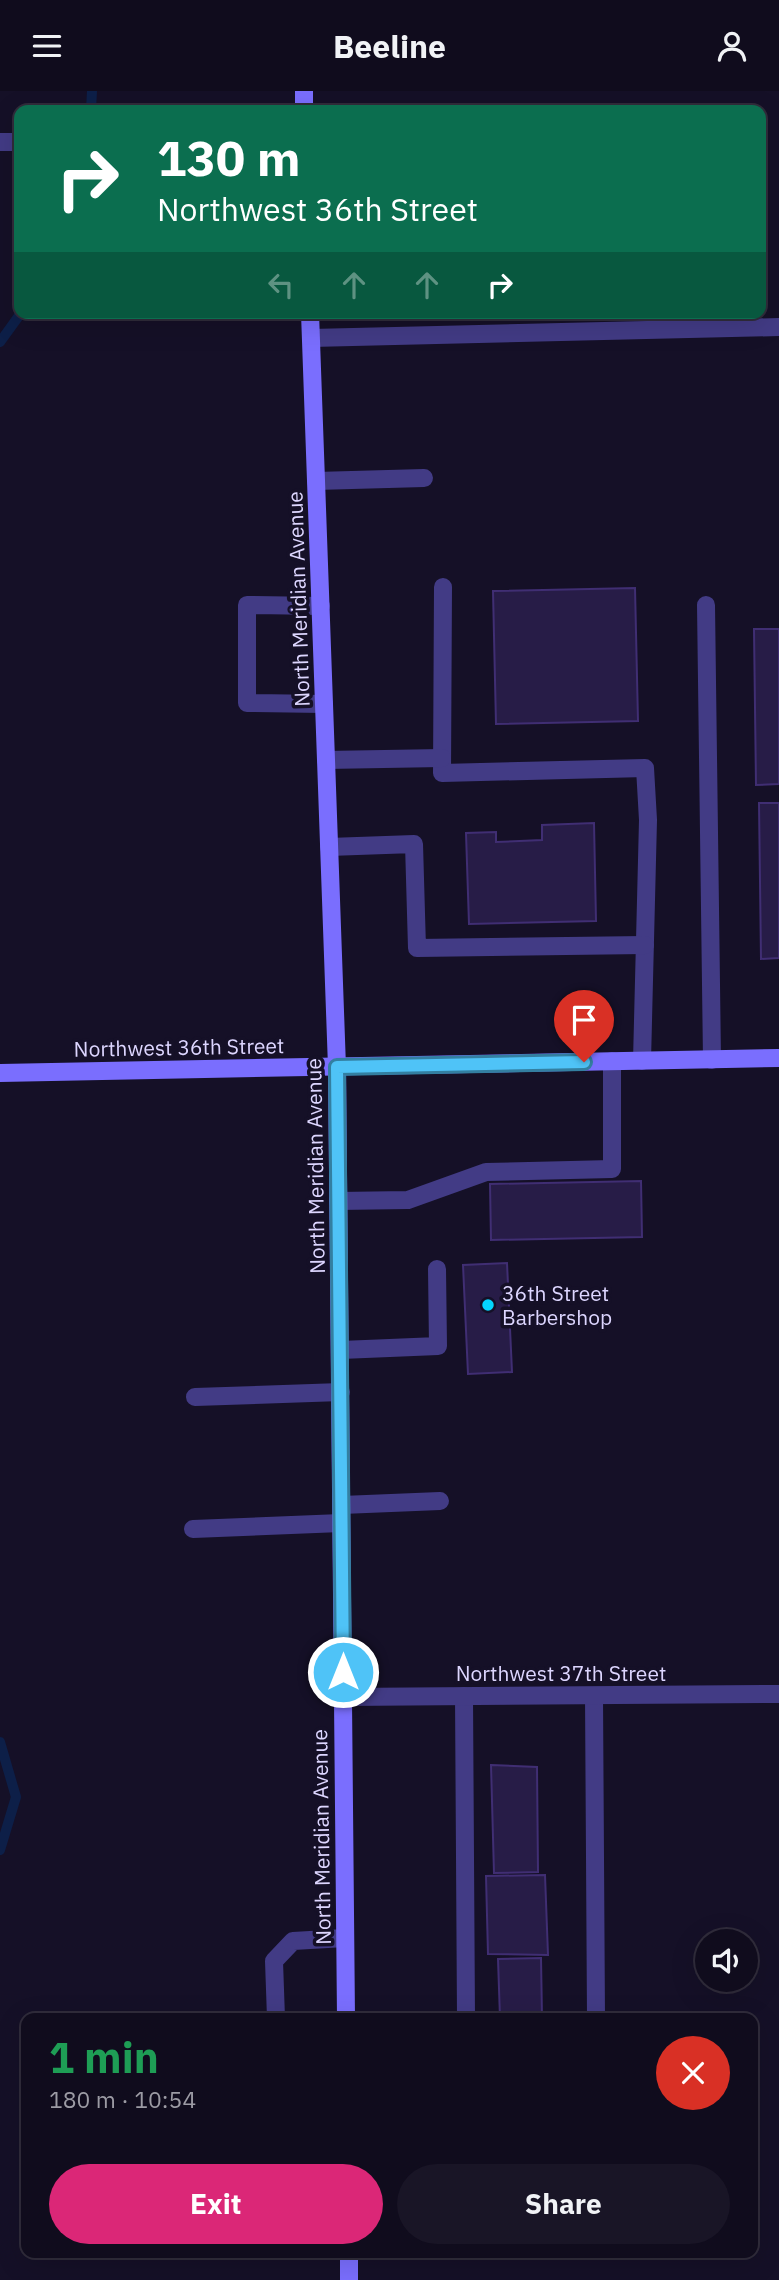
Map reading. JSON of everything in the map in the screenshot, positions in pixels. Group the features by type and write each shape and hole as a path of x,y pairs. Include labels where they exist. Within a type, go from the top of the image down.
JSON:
{"main road":[{"name":"North Meridian Avenue","path":"310,319 337,1067 346,2013"},
{"name":"Northwest 36th Street","path":"0,1073 779,1058"},
{"path":"349,2258 349,2280"}],"street":[{"path":"311,338 779,327"},
{"path":"316,481 424,478"},
{"path":"443,587 442,773 645,768 648,820 642,1061"},
{"path":"321,606 247,605 247,703 324,704"},
{"path":"706,605 712,1060"},
{"path":"326,760 442,758"},
{"path":"329,847 414,844 417,948 645,945"},
{"path":"338,1201 408,1200 486,1173 612,1169 612,1061"},
{"path":"341,1350 438,1346 437,1269"},
{"path":"195,1397 341,1392"},
{"path":"193,1529 440,1501"},
{"name":"Northwest 37th Street","path":"343,1697 779,1695"},
{"path":"464,1696 466,2013"},
{"path":"594,1696 596,2013"},
{"path":"276,2013 274,1961 293,1941 345,1938"}],"building":[{"path":"635,588 638,721 496,724 493,591"},
{"path":"754,629 779,629 779,784 756,785"},
{"path":"759,803 779,803 779,958 761,959"},
{"path":"594,823 596,921 469,924 466,833 496,832 496,842 542,840 542,825"},
{"path":"641,1181 642,1237 491,1240 490,1184"},
{"path":"507,1263 512,1372 468,1374 463,1265"},
{"path":"491,1765 537,1767 538,1872 494,1873"},
{"path":"545,1875 548,1955 488,1954 486,1876"},
{"path":"541,1958 542,2013 500,2013 498,1959"}],"waterway":[{"path":"91,105 92,91"},
{"path":"0,342 17,319"},
{"path":"0,1742 16,1797 0,1850"}],"place":[{"name":"36th Street Barbershop","path":"488,1305"}],"route":[{"path":"343,1672 337,1067 584,1062"}]}
